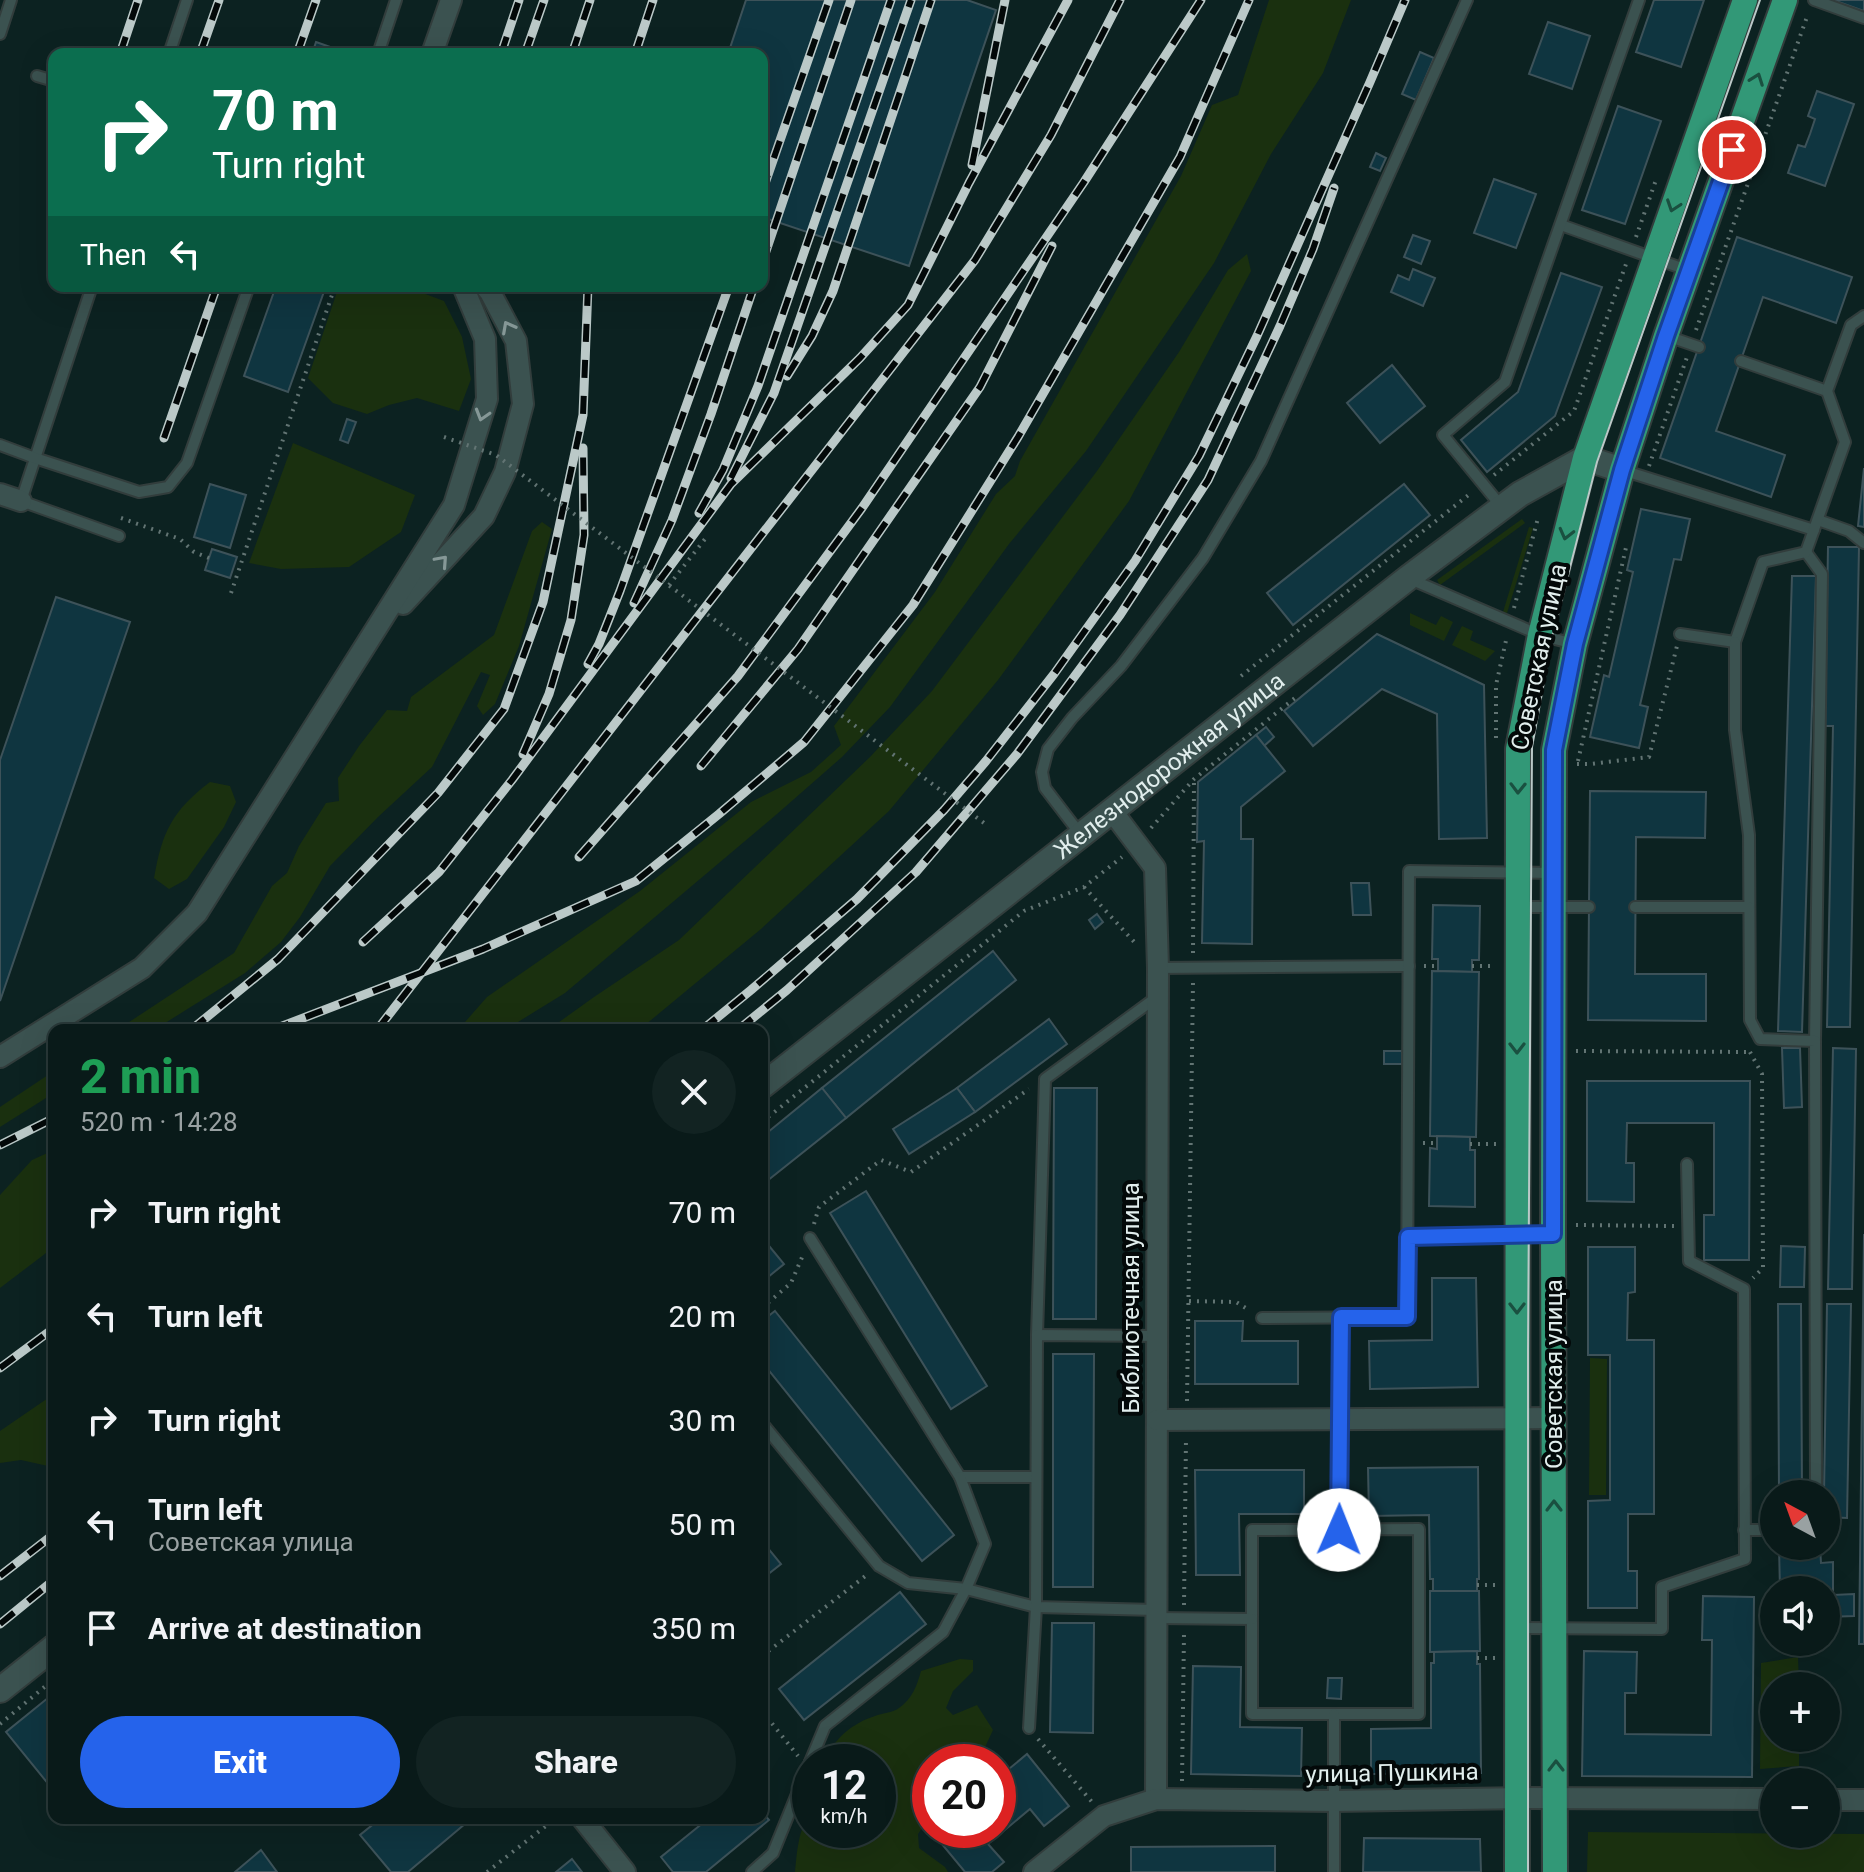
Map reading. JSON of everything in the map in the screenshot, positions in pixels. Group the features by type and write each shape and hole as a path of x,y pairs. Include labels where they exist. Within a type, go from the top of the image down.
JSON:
{"main road":[{"name":"Советская улица","path":"1517,1872 1518,749 1540,635 1585,458 1643,254 1745,0"},
{"name":"Советская улица","path":"1555,1872 1554,750 1575,644 1634,473 1666,336 1785,0"},
{"name":"Железнодорожная улица","path":"768,1081 1408,578 1520,494 1585,458"},
{"path":"1585,458 1634,473"},
{"path":"0,1690 48,1652"}],"street":[{"path":"434,48 451,0"},
{"path":"53,1024 142,968 197,913 454,505 487,399 485,339 465,292"},
{"path":"371,640 484,516 505,472 523,404 516,341 488,292"},
{"path":"0,494 21,501"},
{"name":"Библиотечная улица","path":"1112,811 1155,868 1158,968 1156,1799"},
{"path":"0,1057 48,1027"},
{"path":"1157,1420 1554,1418"},
{"name":"улица Пушкина","path":"1034,1872 1104,1816 1156,1799 1760,1799"},
{"path":"1840,1800 1864,1800"},
{"path":"587,1824 625,1872"}],"lane":[{"path":"0,34 11,0"},
{"path":"171,48 187,0"},
{"path":"380,48 396,0"},
{"path":"1081,835 1045,788 1042,772 1048,749 1072,718 1121,666 1203,558 1261,461 1467,0"},
{"path":"1502,508 1443,435 1505,382 1639,0"},
{"path":"1814,0 1864,18"},
{"path":"37,76 48,79"},
{"path":"1561,225 1689,271"},
{"path":"90,292 21,501 119,536"},
{"path":"0,445 139,492 168,487 187,463 247,292"},
{"path":"1806,552 1845,442 1827,391 1851,325 1864,316"},
{"path":"1666,336 1695,346"},
{"path":"1741,361 1827,391"},
{"path":"1634,473 1816,525 1849,531 1864,543"},
{"path":"1806,552 1763,562 1735,642 1735,730 1749,835 1750,1020 1760,1039 1815,1041"},
{"path":"1806,552 1822,574 1815,1041 1816,1480"},
{"path":"1408,578 1540,635 1575,644"},
{"path":"1680,634 1735,642"},
{"path":"1262,1318 1407,1317 1409,871 1554,873"},
{"path":"1517,907 1589,907"},
{"path":"1635,907 1749,907"},
{"path":"1158,968 1409,966"},
{"path":"1029,1728 1036,1607 1037,1335 1045,1079 1157,997"},
{"path":"1517,1628 1662,1629 1662,1587 1745,1559 1744,1289 1689,1261 1687,1164"},
{"path":"1408,1237 1553,1234"},
{"path":"810,1238 960,1477 985,1544 943,1632 825,1726 817,1744"},
{"path":"1339,1530 1341,1317"},
{"path":"1037,1335 1157,1336"},
{"path":"768,1430 879,1566 908,1583 966,1589 1036,1607 1184,1618 1252,1619"},
{"path":"960,1477 1035,1477"},
{"path":"1419,1529 1419,1714 1252,1714 1252,1619 1252,1530 1419,1529"},
{"path":"1744,1530 1760,1530"},
{"path":"1334,1714 1334,1872"},
{"path":"752,1872 773,1853 792,1806"}],"path":[{"path":"1634,473 1695,346 1808,13"},
{"path":"1770,121 1777,124"},
{"path":"1241,676 1574,411 1643,254 1657,176"},
{"path":"231,593 237,566 333,292"},
{"path":"444,437 496,455 988,826"},
{"path":"1629,538 1577,764 1649,757 1680,634"},
{"path":"669,585 705,539"},
{"path":"768,1117 1024,911 1084,887 1137,844 1194,779 1294,698"},
{"path":"1182,1801 1194,779"},
{"path":"1084,887 1158,968"},
{"path":"1472,966 1496,966"},
{"path":"1576,1051 1750,1052 1762,1074 1763,1268 1744,1289"},
{"path":"768,1303 791,1283 819,1207 881,1160 911,1172 1045,1079"},
{"path":"1470,1144 1496,1144"},
{"path":"1576,1225 1688,1227"},
{"path":"1188,1301 1236,1302 1262,1318"},
{"path":"769,1651 879,1566"},
{"path":"1477,1585 1496,1585"},
{"path":"1477,1658 1496,1658"},
{"path":"0,1724 48,1684"},
{"path":"768,1718 792,1745"},
{"path":"1029,1728 1104,1816"},
{"path":"487,1872 548,1824"}],"green space":[{"path":"1269,0 1351,0 1323,73 1271,154 1214,263 1086,451 1009,544 890,707 842,757 565,993 515,1024 463,1024 487,997 640,891 751,802 811,772 841,745 834,726 935,592 996,494 1015,476 1020,461 1181,176 1212,105 1238,95"},
{"path":"1247,254 1251,271 1129,501 998,680 889,811 761,929 646,1024 556,1024 679,940 870,757 932,691 1097,471 1179,352 1228,270"},
{"path":"337,292 420,292 444,301 462,337 471,379 459,411 417,398 367,414 333,403 308,378"},
{"path":"293,443 415,495 401,532 349,567 281,569 249,563"},
{"path":"1522,519 1525,523 1440,585 1437,580"},
{"path":"542,522 552,529 519,646 495,704 483,715 477,706 490,675 481,672 432,767 330,866 300,917 281,942 245,973 164,1024 126,1024 234,953 272,886 287,873 299,846 326,803 339,801 338,778 387,710 407,711 411,697 494,635 532,531"},
{"path":"1529,527 1533,528 1507,613 1503,612"},
{"path":"1410,613 1436,625 1441,616 1453,622 1444,641 1410,625"},
{"path":"1462,626 1473,631 1470,640 1495,651 1485,661 1452,645"},
{"path":"210,782 230,786 236,802 224,827 187,879 169,889 154,878 165,835 186,803"},
{"path":"48,1075 48,1097 0,1127 0,1107"},
{"path":"48,1153 48,1252 0,1288 0,1195 32,1160"},
{"path":"1590,1358 1607,1359 1606,1495 1589,1495"},
{"path":"48,1398 48,1466 21,1460 0,1463 0,1431"},
{"path":"1798,1657 1799,1672 1761,1672 1761,1663"},
{"path":"960,1659 973,1660 973,1671 953,1691 946,1708 953,1715 977,1705 993,1730 986,1744 912,1744 912,1848 919,1848 948,1872 795,1872 798,1848 896,1848 896,1744 834,1744 859,1723 904,1704 913,1692 921,1671"},
{"path":"1760,1752 1799,1752 1799,1766 1760,1768"},
{"path":"1588,1832 1760,1833 1760,1848 1840,1848 1840,1834 1864,1834 1864,1872 1587,1872"}],"building":[{"path":"746,0 967,0 996,10 909,266 768,219 768,48 730,48"},
{"path":"1654,0 1704,0 1681,67 1636,52"},
{"path":"1833,0 1864,0 1864,11"},
{"path":"1548,22 1590,36 1572,89 1529,74"},
{"path":"316,42 333,48 314,48"},
{"path":"1420,52 1434,58 1416,100 1402,94"},
{"path":"1817,91 1854,104 1825,186 1788,173 1798,145 1805,147 1810,134 1815,119 1808,116"},
{"path":"1618,106 1661,121 1625,224 1582,210"},
{"path":"1376,153 1386,158 1380,171 1370,167"},
{"path":"1494,179 1536,194 1516,248 1474,233"},
{"path":"1413,235 1430,241 1421,264 1404,257"},
{"path":"1737,237 1852,277 1836,323 1763,297 1716,431 1785,455 1771,497 1660,458"},
{"path":"1413,269 1435,278 1423,306 1391,292 1398,275 1409,280"},
{"path":"1561,273 1602,287 1555,416 1487,472 1461,440 1518,392"},
{"path":"274,292 324,292 288,392 244,376"},
{"path":"1392,365 1425,406 1380,443 1347,403"},
{"path":"347,419 356,422 348,443 340,440"},
{"path":"1864,468 1864,527 1858,526"},
{"path":"210,484 246,495 230,548 194,537"},
{"path":"1404,484 1430,515 1293,625 1267,593"},
{"path":"1641,509 1690,519 1681,560 1674,559 1640,705 1648,707 1639,748 1590,737 1604,675 1609,677 1633,572 1627,570"},
{"path":"1828,547 1859,547 1850,1027 1827,1027 1833,726 1825,726"},
{"path":"212,549 237,557 230,578 205,570"},
{"path":"1792,576 1816,576 1802,1032 1778,1031"},
{"path":"56,597 130,622 0,1001 0,760"},
{"path":"1377,634 1484,685 1487,838 1439,839 1437,714 1382,689 1313,746 1284,711"},
{"path":"1266,727 1274,737 1264,746 1256,735"},
{"path":"1256,735 1285,771 1241,807 1241,839 1253,839 1252,944 1202,943 1204,841 1197,842 1198,782"},
{"path":"1590,791 1706,792 1705,838 1636,837 1635,974 1706,974 1706,1021 1588,1020"},
{"path":"1351,883 1369,883 1371,915 1353,915"},
{"path":"1433,905 1480,906 1479,960 1472,960 1472,972 1438,971 1438,959 1432,959"},
{"path":"1097,914 1103,922 1095,929 1089,920"},
{"path":"993,951 1016,980 846,1118 822,1088"},
{"path":"1432,971 1479,972 1476,1137 1430,1136"},
{"path":"1049,1019 1067,1044 975,1112 957,1088"},
{"path":"1782,1048 1800,1048 1802,1107 1784,1108"},
{"path":"1833,1048 1856,1049 1852,1289 1828,1289"},
{"path":"1384,1051 1402,1051 1402,1064 1384,1064"},
{"path":"1587,1081 1750,1081 1749,1260 1704,1260 1704,1215 1714,1215 1714,1123 1627,1123 1626,1163 1634,1163 1634,1202 1587,1201"},
{"path":"822,1088 846,1118 768,1180 768,1132"},
{"path":"957,1088 975,1112 909,1154 893,1129"},
{"path":"1054,1088 1097,1088 1096,1319 1053,1319"},
{"path":"1437,1136 1470,1137 1470,1150 1475,1150 1475,1207 1429,1206 1430,1148 1437,1149"},
{"path":"866,1191 987,1386 951,1409 830,1213"},
{"path":"1864,1234 1864,1644 1859,1644"},
{"path":"768,1245 784,1264 768,1277"},
{"path":"1781,1246 1805,1247 1804,1287 1780,1287"},
{"path":"1588,1247 1635,1247 1635,1292 1628,1293 1627,1340 1654,1340 1654,1514 1628,1514 1628,1571 1637,1571 1637,1608 1588,1608 1588,1501 1610,1500 1610,1355 1588,1355"},
{"path":"1432,1278 1476,1278 1478,1387 1370,1389 1369,1341 1432,1340"},
{"path":"1778,1304 1801,1304 1802,1480 1779,1480"},
{"path":"1827,1304 1851,1304 1847,1518 1840,1518 1840,1480 1824,1480"},
{"path":"775,1311 954,1535 922,1561 768,1369 768,1316"},
{"path":"1195,1321 1243,1321 1242,1341 1298,1341 1298,1384 1195,1384"},
{"path":"1053,1354 1094,1354 1093,1587 1053,1587"},
{"path":"1478,1467 1477,1591 1433,1591 1429,1515 1369,1516 1368,1468"},
{"path":"1195,1470 1304,1470 1304,1514 1239,1514 1240,1575 1196,1575"},
{"path":"768,1548 781,1564 768,1574"},
{"path":"1779,1560 1833,1562 1833,1576 1780,1576"},
{"path":"1430,1591 1479,1591 1480,1651 1430,1652"},
{"path":"900,1592 926,1624 804,1720 779,1689"},
{"path":"1854,1594 1854,1616 1840,1616 1840,1595"},
{"path":"1703,1596 1754,1597 1752,1777 1582,1776 1584,1651 1637,1652 1636,1693 1625,1693 1625,1734 1711,1735 1712,1640 1702,1640"},
{"path":"1052,1623 1094,1623 1093,1733 1050,1732"},
{"path":"1477,1651 1477,1664 1480,1664 1481,1773 1371,1774 1371,1729 1431,1728 1431,1663 1434,1663 1434,1652"},
{"path":"1193,1666 1241,1667 1240,1727 1302,1728 1301,1776 1191,1774"},
{"path":"1328,1678 1342,1678 1341,1699 1327,1698"},
{"path":"48,1698 48,1784 6,1732"},
{"path":"1027,1754 1069,1806 1044,1826 1030,1809 1016,1821 1016,1763"},
{"path":"374,1824 465,1824 408,1872 391,1872 360,1835"},
{"path":"702,1824 764,1824 706,1872 673,1872 661,1857"},
{"path":"1364,1838 1480,1839 1481,1872 1363,1872"},
{"path":"1275,1846 1275,1872 1131,1872 1131,1847"},
{"path":"945,1848 992,1848 1004,1862 992,1872 965,1872"},
{"path":"261,1850 277,1872 235,1872"},
{"path":"572,1859 582,1872 556,1872"}],"tram line":[{"path":"1528,1872 1532,747 1552,638 1597,462 1760,0"}],"railway":[{"path":"122,48 138,0"},
{"path":"202,48 219,0"},
{"path":"299,48 316,0"},
{"path":"503,48 519,0"},
{"path":"527,48 544,0"},
{"path":"574,48 590,0"},
{"path":"637,48 653,0"},
{"path":"768,175 829,0"},
{"path":"768,245 851,0"},
{"path":"699,513 723,470 758,386 891,0"},
{"path":"731,478 774,393 911,0"},
{"path":"787,376 812,336 833,291 931,0"},
{"path":"972,165 1005,0"},
{"path":"363,942 439,872 512,780 731,484 860,358 908,305 969,183 1068,0"},
{"path":"382,1024 975,260 1051,135 1120,0"},
{"path":"579,857 738,676 862,508 1084,182 1201,0"},
{"path":"288,1024 483,949 636,881 804,742 913,605 1018,437 1180,157 1249,0"},
{"path":"709,1024 857,899 944,810 1054,674 1135,561 1199,456 1257,336 1405,0"},
{"path":"745,1024 916,872 1017,754 1120,615 1208,480 1280,326 1313,249 1334,188"},
{"path":"701,766 798,649 980,387 1052,246"},
{"path":"164,438 215,292"},
{"path":"198,1024 278,959 438,793 504,709 543,602 583,415 588,292"},
{"path":"588,664 620,591 727,292"},
{"path":"634,603 672,520 752,292"},
{"path":"523,754 549,694 571,620 584,535 583,448"},
{"path":"0,1145 48,1121"},
{"path":"0,1368 48,1332"},
{"path":"0,1576 48,1539"},
{"path":"0,1624 48,1585"}],"route":[{"path":"1339,1530 1341,1317 1407,1317 1408,1237 1553,1234 1554,750 1575,644 1622,470 1732,150"}]}
